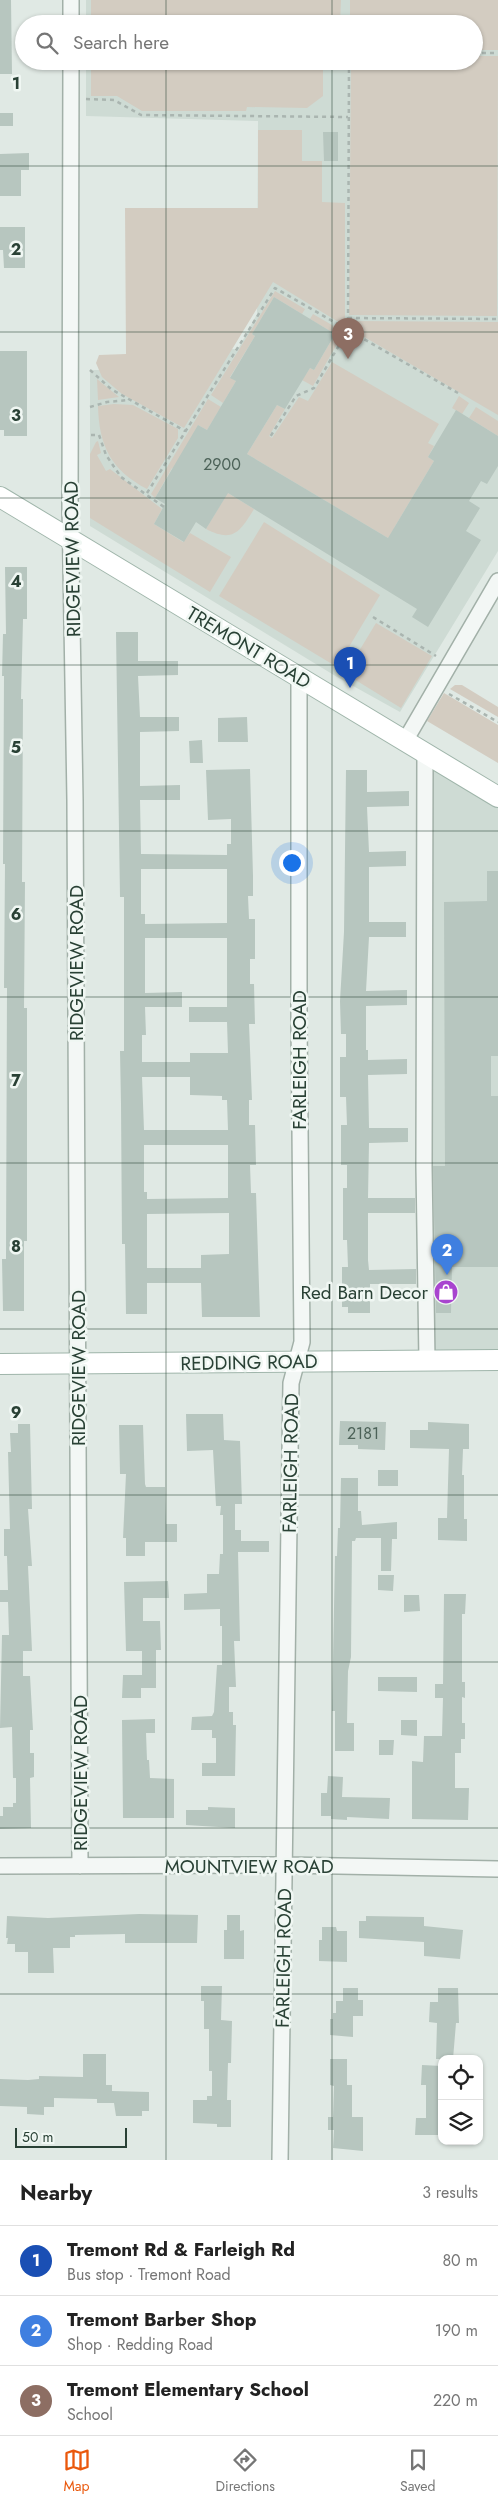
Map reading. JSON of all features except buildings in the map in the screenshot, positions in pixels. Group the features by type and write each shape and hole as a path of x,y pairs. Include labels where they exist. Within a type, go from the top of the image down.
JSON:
{"main road":[{"name":"TREMONT ROAD","path":"0,497 498,797"},
{"name":"REDDING ROAD","path":"0,1364 498,1360"}],"street":[{"path":"71,0 71,15"},
{"name":"RIDGEVIEW ROAD","path":"71,70 71,539 75,800 80,1866"},
{"path":"405,741 498,581"},
{"name":"FARLEIGH ROAD","path":"280,2160 291,1383 302,1342 299,1021 299,678"},
{"path":"425,753 424,1167 427,1361"},
{"name":"MOUNTVIEW ROAD","path":"0,1866 285,1865 498,1869"}],"path":[{"path":"483,52 498,53"},
{"path":"270,437 296,396 314,388 348,330 349,70"},
{"path":"86,99 114,100 141,115 348,117"},
{"path":"147,493 275,288 458,393"},
{"path":"348,318 498,319"},
{"path":"90,370 111,389 185,431"},
{"path":"90,407 107,402 130,400"},
{"path":"90,435 99,435 106,455 121,477 147,493 154,502 164,507"},
{"path":"373,618 436,656"},
{"path":"447,693 498,722"}],"shaded area":[{"path":"86,0 498,0 498,551 400,712 337,677 90,526 90,370 176,370 197,350 238,349 257,314 258,121 86,116 86,70 483,70 483,15 86,15"},
{"path":"91,0 341,0 340,15 91,15"},
{"path":"350,0 498,0 498,50 483,50 483,15 350,15"},
{"path":"483,56 498,56 497,316 349,315 351,70 483,70"},
{"path":"91,70 323,70 323,96 307,108 247,107 246,111 142,111 117,96 91,96"},
{"path":"258,130 302,130 302,161 322,161 322,202 345,203 345,326 273,282 184,428 122,394 102,377 96,363 99,355 126,354 125,208 258,208"},
{"path":"275,291 305,309 302,314 274,297 252,334 255,336 230,377 236,381 223,403 211,395"},
{"path":"313,314 344,332 313,386 302,380 310,368 314,370 335,334 310,319"},
{"path":"353,321 498,322 498,415 354,331 351,329"},
{"path":"332,362 439,424 428,443 434,446 428,457 434,461 394,528 399,532 393,541 247,454 277,405 285,409 269,436 272,438 299,397 308,401"},
{"path":"97,379 119,397 98,400"},
{"path":"459,396 469,403 462,414 452,408"},
{"path":"208,399 221,407 207,430 198,425 186,476 172,468 155,498 151,494"},
{"path":"114,404 133,405 178,429 178,438 147,489 124,474 109,455 104,445 98,406"},
{"path":"476,407 498,421 498,436 469,418"},
{"path":"98,441 101,453 97,455 106,471 110,469 162,509 154,524 183,542 190,533 231,557 210,592 90,518 90,454"},
{"path":"210,482 254,509 235,533 223,535 206,529 224,499"},
{"path":"264,522 380,595 337,667 219,596"},
{"path":"376,623 432,656 401,708 349,676 347,671"},
{"path":"455,685 462,685 498,707 498,717 450,689"},
{"path":"444,693 498,725 498,763 427,721"},
{"path":"425,753 498,797 498,1360 427,1361"}],"place":[{"name":"Tremont Elementary School","path":"348,359"},
{"name":"Tremont Rd & Farleigh Rd","path":"350,688"},
{"name":"Tremont Barber Shop","path":"447,1275"},
{"name":"Red Barn Decor","path":"446,1292"}]}
